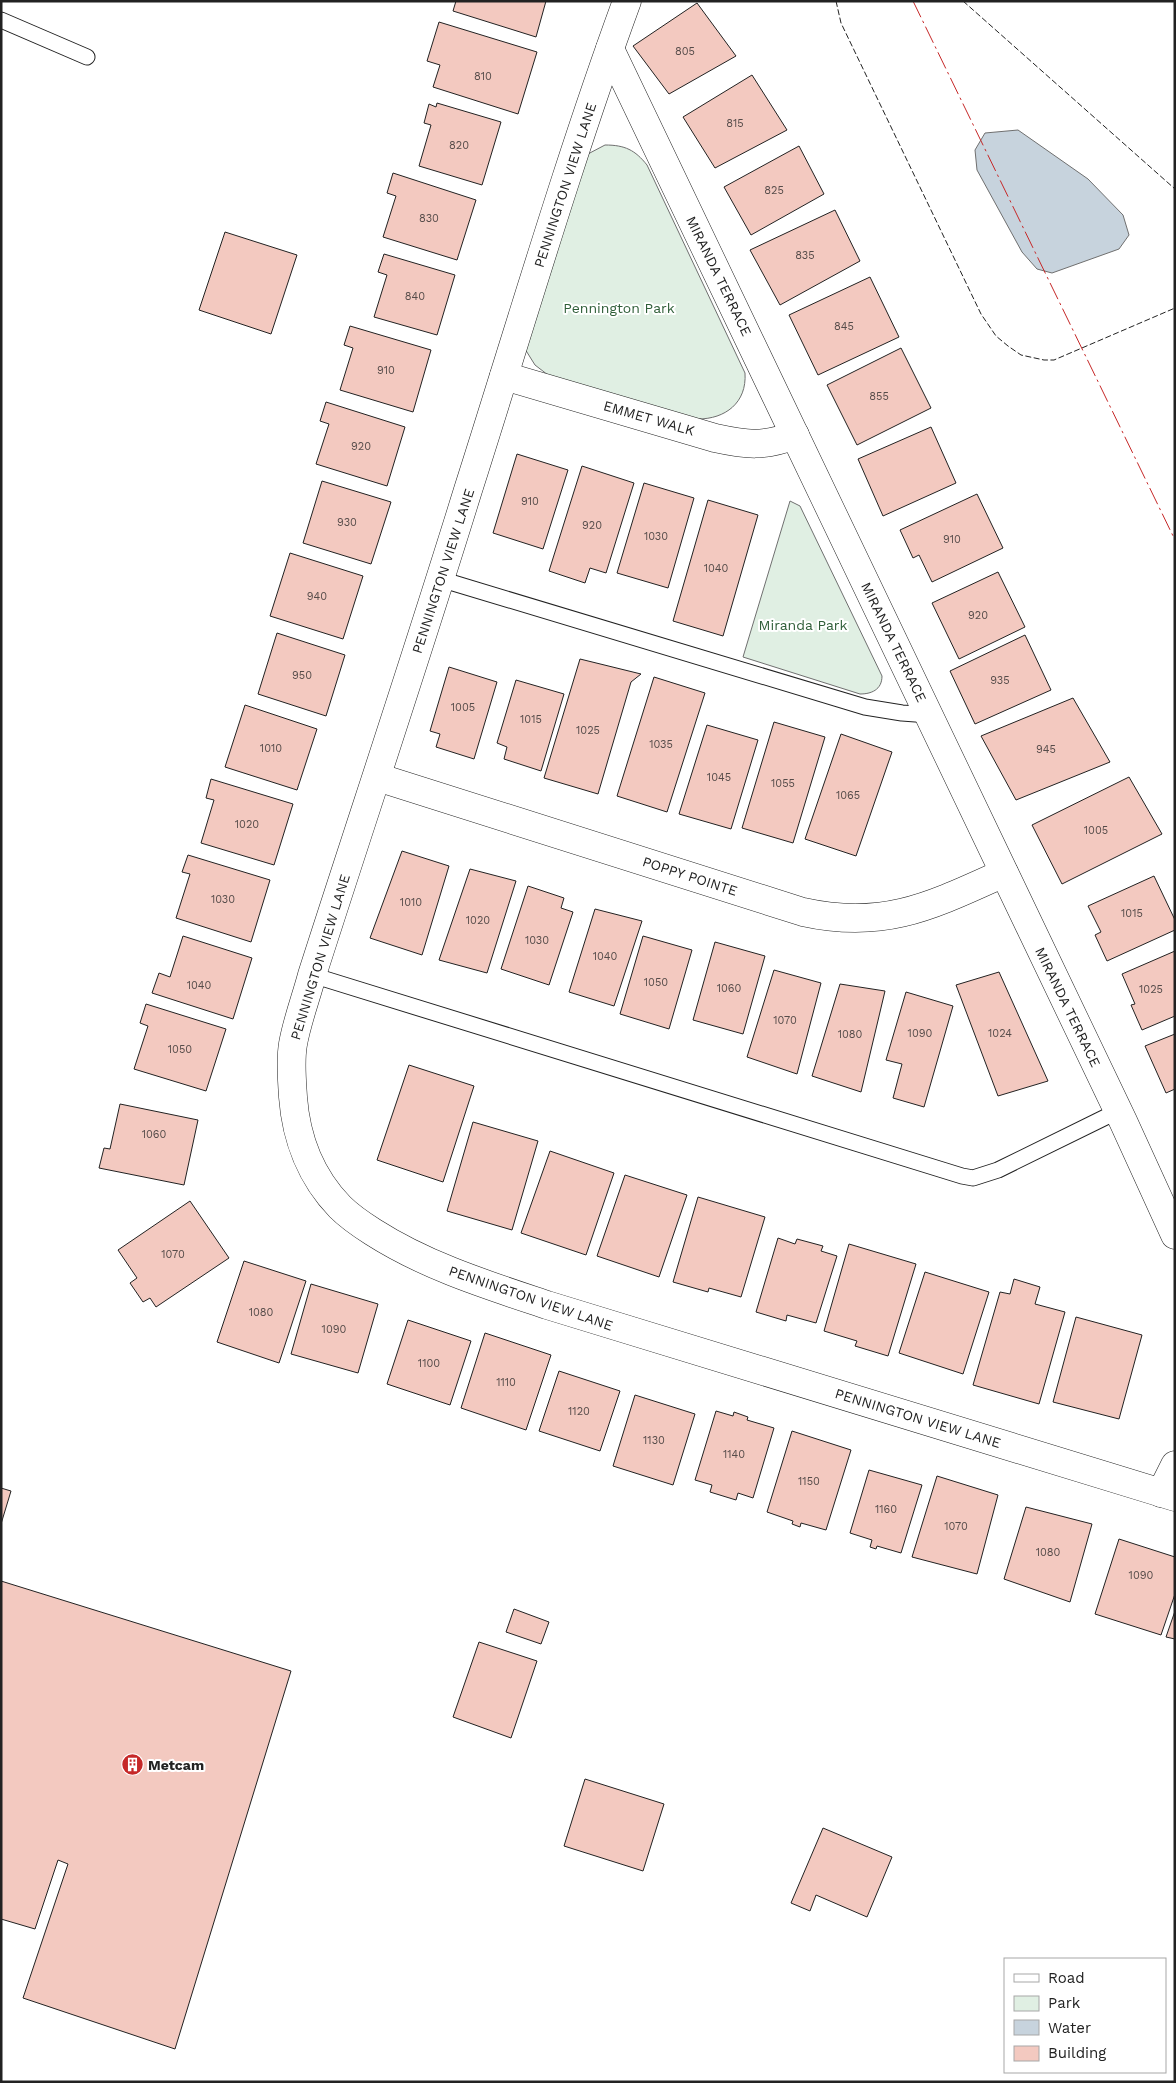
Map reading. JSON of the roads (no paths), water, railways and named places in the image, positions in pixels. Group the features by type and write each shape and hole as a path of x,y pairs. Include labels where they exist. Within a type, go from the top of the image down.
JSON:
{"street":[{"name":"PENNINGTON VIEW LANE","path":"627,1 504,376 312,975 293,1046 293,1094 298,1133 305,1153 324,1186 340,1207 390,1243 446,1270 547,1305 1168,1495"},
{"name":"MIRANDA TERRACE","path":"610,49 1118,1111 1175,1235"},
{"name":"EMMET WALK","path":"504,376 715,438 740,443 764,444 795,435"},
{"name":"POPPY POINTE","path":"377,777 802,912 831,918 866,919 904,913 947,899 1004,873"},
{"path":"1168,1495 1175,1465"}],"lane":[{"path":"1,20 87,57"},
{"path":"440,579 865,707 929,715"},
{"path":"312,975 973,1178 998,1170 1118,1111"}],"water":[{"path":"1018,130 1088,179 1123,215 1129,235 1119,249 1052,273 1037,269 1022,252 977,170 975,150 985,133"}],"place":[{"name":"Metcam","path":"132,1765"}],"park label":[{"name":"Pennington Park","path":"619,308"},
{"name":"Miranda Park","path":"803,625"}]}
